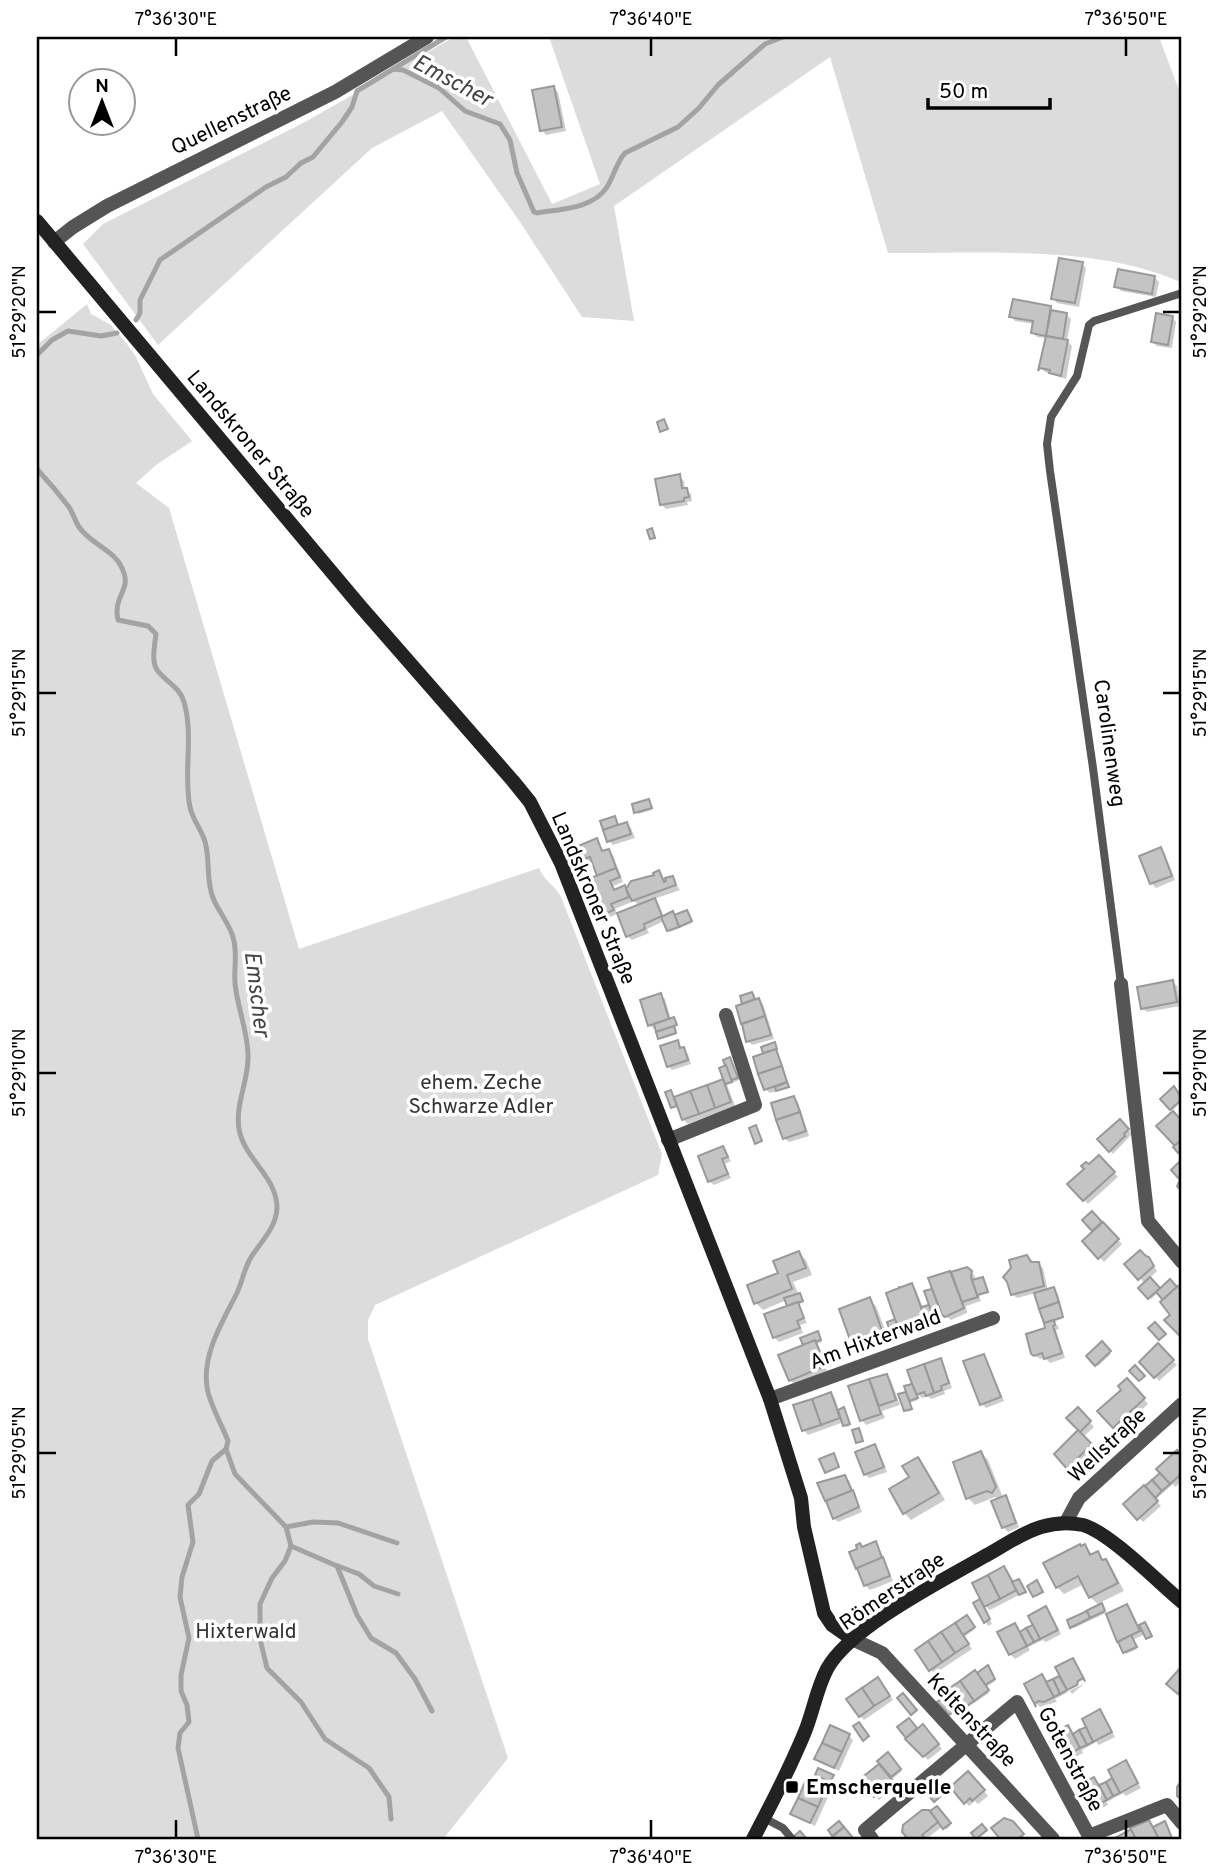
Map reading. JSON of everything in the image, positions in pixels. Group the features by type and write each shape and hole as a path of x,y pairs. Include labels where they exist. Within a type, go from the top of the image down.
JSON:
{"street":[{"name":"Quellenstraße","path":"54,242 107,206 335,92 427,37"},
{"name":"Landskroner Straße","path":"37,221 352,597 530,802 561,863 771,1399 801,1498 804,1527 824,1613 832,1625 852,1639"},
{"name":"Carolinenweg","path":"1121,984 1148,1221 1182,1262"},
{"path":"668,1140 755,1105 726,1015"},
{"name":"Am Hixterwald","path":"771,1399 993,1318"},
{"name":"Wellstraße","path":"1066,1522 1079,1498 1182,1404"},
{"path":"1066,1522 1084,1525 1102,1534 1182,1602"},
{"name":"Römerstraße","path":"753,1839 805,1732 827,1669 852,1639 934,1586 1040,1527 1066,1522"},
{"name":"Keltenstraße","path":"852,1639 882,1653 1053,1839"},
{"name":"Gotenstraße","path":"872,1839 865,1830 1017,1702 1086,1838 1167,1805 1182,1823"}],"lane":[{"name":"Carolinenweg","path":"1121,984 1050,471 1048,430 1051,417 1077,376 1089,325 1094,321 1182,293"},
{"path":"765,1818 783,1828 792,1839"}],"green space":[{"path":"454,37 466,37 552,204 600,184 549,37 1159,37 1182,98 1182,283 1114,262 1077,257 999,253 888,253 830,57 614,206 634,321 582,317 518,219 442,111 372,148 158,345 83,244 103,224 305,122"},
{"name":"Hixterwald","path":"87,304 91,314 111,325 127,344 153,394 192,441 156,465 136,483 169,508 299,949 539,868 561,897 662,1154 658,1175 375,1305 368,1320 368,1339 508,1758 443,1839 37,1839 37,345"}],"building":[{"path":"554,86 562,127 540,131 532,90"},
{"path":"1059,258 1083,262 1075,303 1051,299"},
{"path":"1118,269 1155,276 1152,294 1114,287"},
{"path":"1013,299 1051,306 1046,336 1031,333 1033,321 1009,317"},
{"path":"1051,310 1067,313 1063,339 1046,336"},
{"path":"1156,313 1173,316 1168,345 1151,342"},
{"path":"1046,336 1068,340 1061,376 1049,373 1050,370 1040,368 1038,371"},
{"path":"664,419 668,429 660,432 657,422"},
{"path":"680,474 682,488 687,488 689,497 684,498 684,501 660,505 655,479"},
{"path":"652,528 655,538 650,539 647,530"},
{"path":"649,799 652,808 634,813 632,804"},
{"path":"615,816 618,825 603,830 600,821"},
{"path":"627,822 631,834 607,842 603,830"},
{"path":"597,838 602,851 609,849 616,868 597,876 590,857 583,859 578,846"},
{"path":"1161,847 1172,876 1150,884 1139,856"},
{"path":"616,868 620,877 610,881 614,890 625,885 629,897 611,904 614,910 602,915 588,879"},
{"path":"659,870 664,882 665,878 673,876 676,885 632,901 626,889 631,881 654,875 653,873"},
{"path":"655,898 662,916 644,924 645,929 626,937 617,913"},
{"path":"687,910 692,921 679,927 674,915"},
{"path":"673,911 679,927 667,931 661,917"},
{"path":"1173,980 1177,1002 1141,1009 1137,987"},
{"path":"752,992 755,999 742,1004 740,996"},
{"path":"661,993 669,1019 648,1026 640,1000"},
{"path":"759,998 765,1016 741,1024 736,1006"},
{"path":"765,1016 771,1035 746,1042 742,1024"},
{"path":"674,1017 677,1025 656,1032 654,1024"},
{"path":"674,1026 676,1033 658,1039 656,1032"},
{"path":"678,1040 680,1048 684,1047 688,1060 667,1067 660,1046"},
{"path":"775,1042 777,1049 763,1053 761,1047"},
{"path":"776,1049 782,1066 758,1074 753,1057"},
{"path":"730,1057 738,1078 731,1080 723,1060"},
{"path":"726,1065 732,1082 725,1084 719,1068"},
{"path":"782,1066 787,1082 764,1090 758,1074"},
{"path":"723,1079 731,1102 715,1108 707,1085"},
{"path":"787,1082 789,1087 776,1091 775,1087"},
{"path":"707,1085 715,1108 699,1114 690,1091"},
{"path":"1174,1086 1182,1099 1170,1110 1160,1099"},
{"path":"671,1090 677,1106 671,1108 665,1092"},
{"path":"690,1091 699,1114 682,1120 674,1097"},
{"path":"794,1096 800,1112 776,1120 771,1103"},
{"path":"1173,1111 1182,1121 1182,1139 1175,1146 1156,1126"},
{"path":"800,1112 806,1131 783,1139 776,1120"},
{"path":"1120,1119 1129,1129 1124,1134 1126,1137 1109,1152 1097,1139"},
{"path":"756,1125 762,1141 755,1144 749,1128"},
{"path":"1182,1139 1182,1148 1178,1153 1173,1147"},
{"path":"723,1146 728,1157 722,1159 728,1174 708,1182 698,1156"},
{"path":"1099,1155 1115,1172 1083,1201 1067,1184 1084,1169 1081,1166 1086,1162 1089,1164"},
{"path":"1182,1159 1182,1192 1177,1186 1180,1180 1171,1170"},
{"path":"1092,1211 1102,1222 1092,1231 1082,1220"},
{"path":"1103,1222 1119,1239 1098,1259 1082,1241"},
{"path":"1140,1250 1149,1257 1154,1266 1138,1280 1124,1264"},
{"path":"799,1251 806,1268 787,1275 792,1289 754,1304 747,1285 778,1273 773,1261"},
{"path":"1027,1255 1031,1262 1039,1262 1044,1286 1011,1295 1003,1277 1011,1268 1009,1260"},
{"path":"967,1267 972,1271 971,1277 978,1297 962,1302 963,1305 951,1272"},
{"path":"950,1271 964,1308 945,1317 928,1278"},
{"path":"983,1277 988,1292 977,1295 972,1280"},
{"path":"1150,1277 1160,1288 1148,1299 1138,1288"},
{"path":"1170,1279 1177,1287 1163,1300 1156,1292"},
{"path":"912,1283 925,1318 916,1321 917,1325 899,1331 886,1293"},
{"path":"1178,1286 1182,1291 1182,1332 1179,1335 1164,1320 1170,1315 1160,1302"},
{"path":"1054,1287 1059,1302 1039,1309 1034,1293"},
{"path":"932,1289 941,1313 933,1316 924,1291"},
{"path":"800,1293 803,1301 787,1306 784,1298"},
{"path":"870,1297 884,1336 862,1342 863,1344 853,1348 839,1309"},
{"path":"798,1302 804,1318 797,1321 800,1328 773,1338 764,1314"},
{"path":"1059,1302 1063,1317 1044,1323 1039,1309"},
{"path":"929,1305 934,1320 926,1323 921,1307"},
{"path":"895,1319 900,1334 892,1337 887,1322"},
{"path":"1054,1320 1053,1326 1062,1353 1044,1359 1042,1353 1034,1356 1031,1354 1026,1334 1045,1328 1044,1323"},
{"path":"1155,1322 1166,1334 1159,1340 1148,1328"},
{"path":"818,1331 821,1340 803,1345 800,1338"},
{"path":"815,1340 825,1364 789,1381 778,1355"},
{"path":"1102,1341 1111,1351 1095,1366 1086,1356"},
{"path":"1158,1343 1174,1360 1154,1378 1139,1362"},
{"path":"984,1354 1001,1397 980,1405 963,1361"},
{"path":"941,1358 949,1383 934,1393 924,1364"},
{"path":"924,1364 934,1393 926,1396 924,1392 916,1395 907,1370"},
{"path":"1135,1365 1145,1376 1139,1381 1129,1371"},
{"path":"887,1374 896,1400 879,1406 869,1379"},
{"path":"1127,1378 1145,1398 1113,1428 1097,1411 1121,1390 1118,1386"},
{"path":"869,1379 881,1414 860,1421 848,1386"},
{"path":"912,1384 918,1398 909,1401 904,1386"},
{"path":"831,1392 840,1418 821,1425 812,1399"},
{"path":"906,1392 912,1409 904,1411 898,1394"},
{"path":"812,1399 821,1425 802,1431 793,1405"},
{"path":"844,1407 850,1424 843,1426 838,1410"},
{"path":"1078,1407 1091,1421 1080,1432 1066,1418"},
{"path":"859,1428 863,1441 856,1443 852,1430"},
{"path":"1078,1430 1092,1444 1067,1469 1054,1454"},
{"path":"875,1444 884,1467 864,1475 855,1452"},
{"path":"1177,1450 1182,1456 1182,1480 1179,1476 1170,1484 1156,1469"},
{"path":"981,1451 996,1487 992,1493 987,1491 966,1499 953,1462"},
{"path":"834,1453 839,1467 825,1473 819,1459"},
{"path":"918,1457 939,1493 903,1514 889,1489 909,1477 902,1466"},
{"path":"1160,1473 1170,1484 1162,1491 1152,1480"},
{"path":"845,1475 852,1491 825,1501 817,1483"},
{"path":"1152,1480 1162,1491 1155,1498 1145,1486"},
{"path":"1144,1485 1158,1501 1137,1520 1123,1504"},
{"path":"853,1490 859,1507 833,1519 826,1501"},
{"path":"1006,1495 1016,1523 1002,1528 991,1501"},
{"path":"876,1541 882,1558 856,1569 849,1552 857,1549 856,1545 860,1543 862,1547"},
{"path":"1085,1544 1090,1555 1098,1551 1102,1560 1106,1559 1118,1583 1089,1598 1078,1576 1056,1588 1043,1563"},
{"path":"883,1557 890,1576 864,1586 857,1568"},
{"path":"1004,1566 1017,1590 1000,1599 988,1575"},
{"path":"988,1575 1000,1599 984,1607 972,1583"},
{"path":"1019,1579 1026,1592 1019,1595 1012,1582"},
{"path":"1037,1580 1043,1592 1033,1597 1027,1586"},
{"path":"980,1599 990,1619 984,1623 973,1603"},
{"path":"1102,1603 1105,1611 1090,1618 1086,1611"},
{"path":"1127,1604 1140,1631 1117,1642 1106,1614"},
{"path":"1046,1606 1058,1630 1040,1639 1028,1616"},
{"path":"1087,1611 1090,1618 1070,1628 1067,1620"},
{"path":"967,1615 975,1627 963,1635 955,1623"},
{"path":"1145,1622 1152,1636 1146,1639 1139,1625"},
{"path":"955,1623 969,1644 955,1653 941,1632"},
{"path":"1015,1623 1027,1646 1009,1655 997,1632"},
{"path":"1033,1625 1040,1639 1034,1642 1026,1628"},
{"path":"1026,1628 1034,1642 1027,1646 1020,1632"},
{"path":"941,1632 955,1653 942,1662 928,1641"},
{"path":"1131,1635 1137,1647 1123,1653 1118,1642"},
{"path":"928,1641 942,1662 929,1671 915,1650"},
{"path":"1073,1658 1085,1681 1083,1678 1067,1690 1055,1667"},
{"path":"988,1665 995,1679 985,1685 977,1673"},
{"path":"1182,1666 1182,1689 1178,1694 1166,1684"},
{"path":"975,1670 989,1690 974,1701 960,1681"},
{"path":"1042,1674 1054,1697 1035,1703 1036,1707 1024,1684"},
{"path":"1059,1676 1067,1690 1060,1694 1053,1679"},
{"path":"878,1677 890,1696 874,1706 862,1688"},
{"path":"1053,1679 1060,1694 1054,1697 1046,1682"},
{"path":"960,1681 974,1701 959,1711 945,1691"},
{"path":"862,1688 874,1706 859,1717 846,1699"},
{"path":"903,1693 917,1710 911,1715 897,1698"},
{"path":"947,1695 957,1709 949,1715 937,1702"},
{"path":"1100,1709 1112,1732 1093,1742 1082,1719"},
{"path":"909,1718 917,1728 906,1738 897,1727"},
{"path":"859,1722 869,1736 863,1741 853,1726"},
{"path":"923,1724 939,1744 923,1757 905,1739"},
{"path":"830,1725 850,1734 842,1752 822,1743"},
{"path":"1068,1725 1080,1748 1062,1758 1050,1735"},
{"path":"1086,1727 1093,1742 1087,1745 1079,1730"},
{"path":"1079,1730 1087,1745 1080,1748 1073,1734"},
{"path":"822,1743 842,1752 834,1768 814,1759"},
{"path":"888,1752 901,1769 891,1777 877,1761"},
{"path":"1126,1760 1138,1783 1120,1793 1108,1770"},
{"path":"879,1764 893,1781 874,1797 859,1780"},
{"path":"818,1768 834,1775 830,1782 815,1775"},
{"path":"968,1771 985,1790 964,1804 950,1787"},
{"path":"1094,1777 1107,1800 1089,1809 1077,1786"},
{"path":"938,1778 948,1790 934,1802 924,1790"},
{"path":"1112,1778 1120,1793 1113,1796 1106,1782"},
{"path":"1182,1780 1182,1800 1177,1796 1177,1787"},
{"path":"805,1782 825,1791 818,1807 798,1798"},
{"path":"830,1782 837,1785 834,1791 827,1788"},
{"path":"1106,1782 1113,1796 1107,1800 1099,1785"},
{"path":"798,1798 818,1807 810,1823 790,1814"},
{"path":"937,1806 951,1823 943,1829 930,1811"},
{"path":"922,1810 929,1810 938,1822 922,1835 926,1839 908,1839 902,1832 903,1825"},
{"path":"1004,1818 1013,1821 1024,1834 1017,1839 1000,1839 991,1828"},
{"path":"1149,1820 1159,1839 1136,1839 1130,1828"},
{"path":"839,1821 844,1827 832,1836 828,1830"},
{"path":"1165,1821 1172,1838 1159,1839 1153,1827"},
{"path":"982,1824 987,1830 976,1839 971,1833"},
{"path":"844,1827 854,1839 830,1839"},
{"path":"1130,1830 1136,1839 1113,1839"},
{"path":"800,1831 807,1839 797,1839 794,1836"}],"waterway":[{"name":"Emscher","path":"136,320 140,313 140,300 160,260 313,157 342,122 352,107 357,91 446,37"},
{"name":"Emscher","path":"393,69 403,70 439,88 465,111 500,124 510,140 517,173 534,212 537,213 575,207 593,200 607,187 625,153 678,127 699,108 718,85 765,44 783,37"},
{"name":"Emscher","path":"37,355 52,340 68,331 101,336 117,333"},
{"name":"Emscher","path":"37,469 69,507 84,533 110,553 120,565 125,585 118,605 118,620 148,626 156,634 155,666 176,688 184,702 188,728 190,807 205,841 213,898 230,930 235,946 235,983 248,1056 239,1110 239,1129 247,1150 272,1186 277,1208 274,1222 250,1259 215,1338 206,1375 208,1393 228,1441 226,1449 235,1474 286,1527 291,1546 260,1604 260,1639 267,1668 301,1702 325,1739 369,1768 389,1797 391,1819"},
{"name":"Emscher","path":"198,1839 178,1748 180,1733 189,1722 187,1705 181,1691 181,1675 189,1638 180,1597 182,1577 193,1542 188,1505 199,1494 212,1461 226,1449"},
{"path":"286,1527 313,1522 338,1523 397,1543"},
{"path":"291,1546 337,1566 357,1615 371,1638 396,1653 415,1679 432,1711"},
{"path":"338,1566 359,1574 374,1586 398,1594"}],"place":[{"name":"Emscherquelle","path":"792,1787"}],"park label":[{"name":"ehem. Zeche Schwarze Adler","path":"481,1094"}]}
